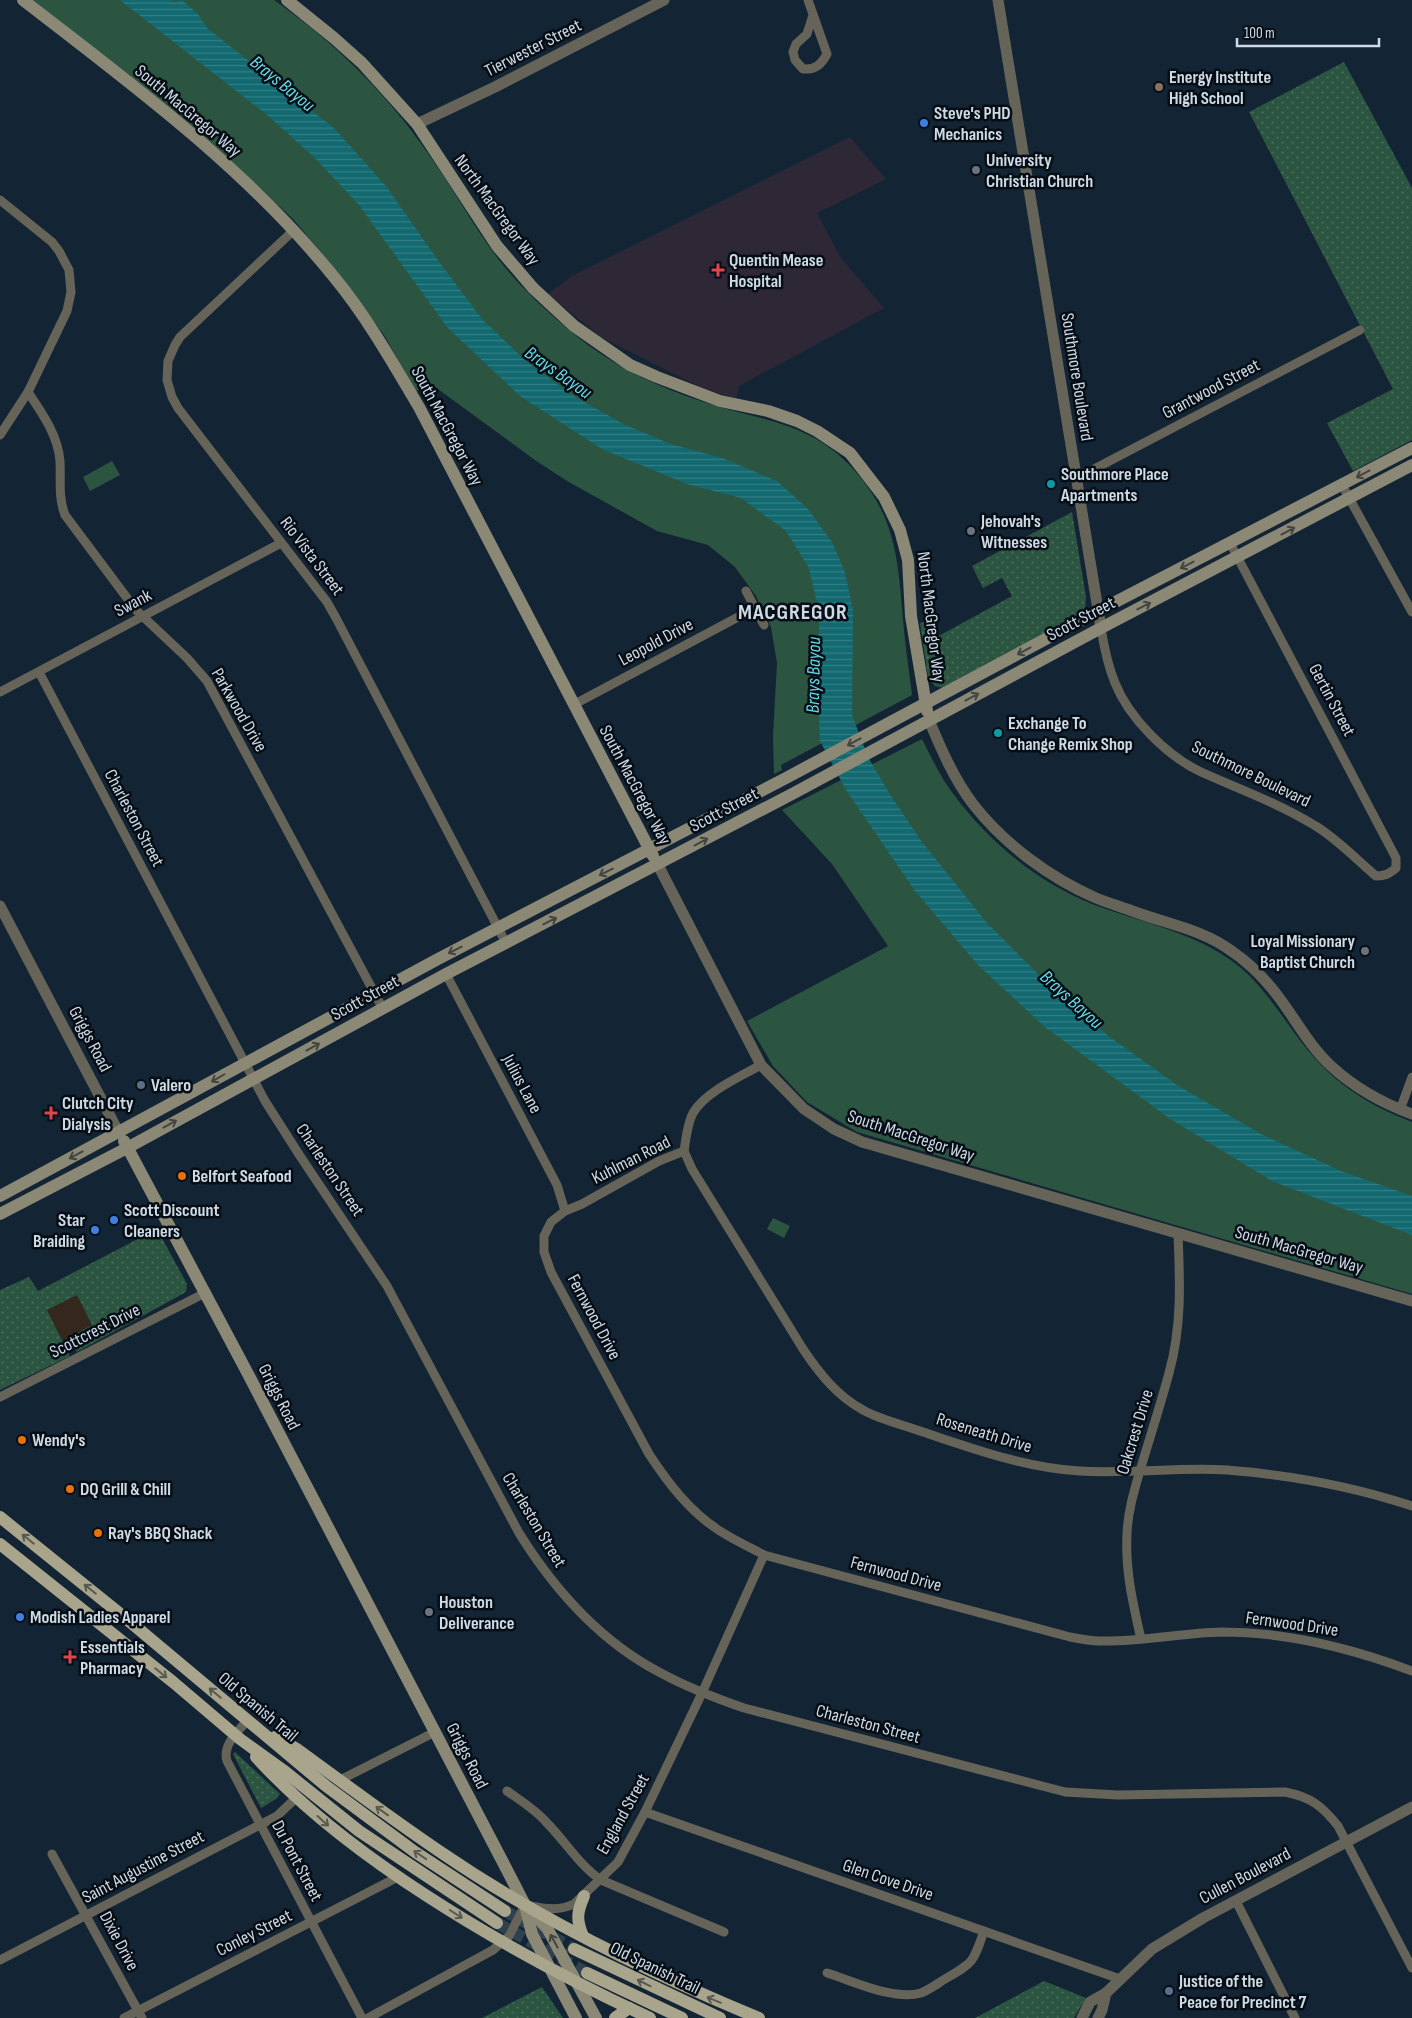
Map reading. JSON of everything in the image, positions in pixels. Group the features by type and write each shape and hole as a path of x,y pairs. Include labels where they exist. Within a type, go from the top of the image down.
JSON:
{"main road":[{"name":"South MacGregor Way","path":"23,0 162,109 247,184 294,230 341,285 378,338 419,407 658,865"},
{"name":"North MacGregor Way","path":"287,0 362,63 417,124 497,246 533,288 574,326 623,360 648,373 720,401 768,411 796,422 817,431 856,460 884,497 900,530 906,552 911,616 924,704 930,720"},
{"name":"Scott Street","path":"0,1196 245,1062 786,778 1098,611 1412,448"},
{"name":"Scott Street","path":"0,1214 127,1148 446,974 794,794 1100,628 1412,465"},
{"name":"Griggs Road","path":"119,1132 525,1905 532,1934 576,2018"},
{"name":"Old Spanish Trail","path":"0,1516 250,1722 295,1762 358,1811 422,1857 504,1911"},
{"path":"0,1537 11,1525"},
{"name":"Old Spanish Trail","path":"0,1544 106,1628 238,1737 283,1770 359,1831 497,1923"},
{"path":"106,1628 118,1612"},
{"path":"250,1722 297,1750 442,1854 525,1905 700,1994 760,2018"},
{"path":"238,1737 274,1777 336,1832 398,1877 502,1943 650,2018"},
{"path":"583,1936 577,1920 578,1909 584,1896"},
{"name":"Griggs Road","path":"525,1905 547,1928 596,2018"},
{"name":"Old Spanish Trail","path":"574,1949 720,2018"},
{"name":"Old Spanish Trail","path":"588,1973 682,2018"},
{"path":"615,2018 629,2008"}],"street":[{"name":"Tierwester Street","path":"417,124 495,87 664,0"},
{"path":"808,0 827,54 822,64 811,70 803,69 795,60 793,52 796,44 807,34 813,15"},
{"name":"Southmore Boulevard","path":"998,0 1100,628 1115,684 1129,708 1152,736 1175,757 1200,771 1278,805 1316,826 1376,876 1384,876 1390,873"},
{"path":"0,200 52,242 66,261 69,270 71,292 69,306 28,392 0,435"},
{"name":"Rio Vista Street","path":"294,230 180,337 171,354 167,370 169,388 178,408 327,602 506,943"},
{"name":"Grantwood Street","path":"1077,478 1360,330"},
{"name":"Parkwood Drive","path":"28,392 48,423 57,446 60,460 60,496 65,515 142,616 187,658 207,681 383,1009"},
{"path":"1342,485 1412,612"},
{"name":"Swank","path":"0,692 281,543"},
{"name":"Gertin Street","path":"1230,543 1396,858 1396,868 1390,873"},
{"path":"746,591 764,625"},
{"name":"Leopold Drive","path":"573,705 755,608"},
{"name":"Charleston Street","path":"39,672 265,1101 387,1286 514,1524 536,1561 564,1597 590,1622 623,1649 658,1672 702,1693 744,1708 1066,1792 1118,1795 1285,1792 1301,1796 1315,1803 1328,1814 1347,1841 1412,1968"},
{"name":"North MacGregor Way","path":"930,720 940,745 973,804 997,830 1031,859 1056,877 1096,898 1182,926 1231,950 1258,972 1270,986 1313,1046 1330,1066 1376,1099 1412,1114"},
{"name":"South MacGregor Way","path":"658,865 761,1065 804,1109 834,1129 862,1142 1412,1301"},
{"name":"Griggs Road","path":"0,906 119,1132"},
{"name":"Julius Lane","path":"446,974 557,1185 565,1211"},
{"name":"Kuhlman Road","path":"544,1236 551,1222 565,1211 582,1204 659,1161 684,1151 687,1131 694,1112 718,1088 761,1065"},
{"path":"1400,1110 1412,1077"},
{"name":"Roseneath Drive","path":"684,1151 692,1169 803,1349 822,1376 842,1395 863,1410 892,1422 1035,1466 1080,1471 1225,1470 1339,1485 1412,1506"},
{"name":"Oakcrest Drive","path":"1141,1639 1128,1579 1127,1556 1130,1501 1170,1371 1177,1331 1180,1290 1178,1234"},
{"name":"Fernwood Drive","path":"544,1236 544,1252 551,1272 649,1454 667,1481 693,1510 718,1530 764,1555 1070,1637 1098,1641 1223,1632 1285,1637 1345,1648 1412,1671"},
{"name":"Scottcrest Drive","path":"0,1397 205,1293"},
{"name":"England Street","path":"525,1905 551,1910 574,1904 618,1862 646,1812 764,1555"},
{"name":"Du Pont Street","path":"250,1722 227,1748 225,1755 259,1825 362,2018"},
{"path":"340,1780 435,1732"},
{"path":"507,1791 528,1805 547,1822 591,1874 601,1880 724,1932"},
{"name":"Saint Augustine Street","path":"0,1960 259,1825 284,1810 297,1797"},
{"name":"Cullen Boulevard","path":"1082,2018 1090,2002 1106,1993 1152,1949 1203,1918 1412,1807"},
{"name":"Glen Cove Drive","path":"646,1812 1120,1979"},
{"name":"Dixie Drive","path":"52,1854 140,2014"},
{"name":"Conley Street","path":"124,2018 140,2014 398,1877"},
{"path":"1236,1902 1295,2018"},
{"path":"368,2018 493,1950 509,1936 525,1905"},
{"path":"827,1973 895,1994 908,1995 922,1992 970,1964 976,1955 984,1931"},
{"name":"Cullen Boulevard","path":"1098,2018 1106,1993"}],"shaded area":[{"path":"33,0 274,0 317,32 357,69 411,130 435,163 480,234 510,273 534,299 574,334 614,362 671,390 722,408 763,418 801,431 820,441 854,470 868,487 879,505 887,522 892,540 899,578 912,695 781,765 782,770 774,774 773,737 777,663 771,627 756,596 735,567 708,545 657,531 567,481 431,384 416,391 384,335 327,259 293,219 217,148"},
{"path":"120,0 172,0 174,2 182,0 198,14 207,28 334,128 386,186 482,319 526,361 572,395 625,425 671,444 722,458 777,481 808,509 832,542 845,572 853,611 852,715 868,757 922,842 987,923 1055,991 1110,1037 1177,1085 1261,1134 1341,1171 1412,1196 1412,1235 1272,1181 1169,1118 1045,1027 978,965 915,891 846,790 820,741 818,696 819,612 809,568 786,531 741,498 687,484 602,449 520,396 447,327 359,205 315,158 266,114"},
{"path":"1344,62 1412,188 1412,440 1353,471 1327,423 1393,389 1249,112"},
{"name":"Quentin Mease Hospital","path":"850,137 886,179 817,213 841,258 884,308 739,386 736,399 700,387 601,337 548,294 572,276"},
{"path":"112,461 120,475 90,491 83,477"},
{"path":"1072,512 1086,597 1085,611 944,688 935,686 928,677 920,623 933,620 935,638 1012,596 1002,578 983,588 972,566"},
{"path":"922,739 945,782 969,814 985,832 1022,864 1062,890 1106,909 1194,939 1226,957 1241,968 1256,983 1308,1050 1333,1076 1361,1097 1394,1115 1412,1122 1412,1294 857,1132 807,1102 773,1066 747,1021 888,946 832,864 782,810"},
{"path":"773,1218 790,1226 784,1238 767,1229"},
{"path":"157,1229 187,1284 186,1292 77,1352 70,1337 92,1325 77,1295 47,1310 70,1356 0,1390 0,1290 29,1277 38,1291"},
{"path":"77,1295 92,1325 63,1341 47,1310"},
{"path":"235,1752 280,1794 276,1799 261,1808 233,1754"},
{"path":"1044,1981 1086,1998 1074,2018 975,2018"},
{"path":"542,1987 563,2018 482,2018"}],"tunnel":[{"path":"505,1911 574,1949"},
{"path":"497,1923 587,1973"}],"place":[{"name":"Energy Institute High School","path":"1159,87"},
{"name":"Steve's PHD Mechanics","path":"924,123"},
{"name":"University Christian Church","path":"976,170"},
{"name":"Quentin Mease Hospital","path":"718,270"},
{"name":"Southmore Place Apartments","path":"1051,484"},
{"name":"Jehovah's Witnesses","path":"971,531"},
{"name":"Exchange To Change Remix Shop","path":"998,733"},
{"name":"Loyal Missionary Baptist Church","path":"1365,951"},
{"name":"Valero","path":"141,1085"},
{"name":"Clutch City Dialysis","path":"51,1113"},
{"name":"Belfort Seafood","path":"182,1176"},
{"name":"Scott Discount Cleaners","path":"114,1220"},
{"name":"Star Braiding","path":"95,1230"},
{"name":"Wendy's","path":"22,1440"},
{"name":"DQ Grill & Chill","path":"70,1489"},
{"name":"Ray's BBQ Shack","path":"98,1533"},
{"name":"Houston Deliverance","path":"429,1612"},
{"name":"Modish Ladies Apparel","path":"20,1617"},
{"name":"Essentials Pharmacy","path":"70,1657"},
{"name":"Justice of the Peace for Precinct 7","path":"1169,1991"}],"district":[{"name":"MACGREGOR","path":"793,612"}],"water label":[{"name":"Brays Bayou","path":"282,84"},
{"name":"Brays Bayou","path":"558,373"},
{"name":"Brays Bayou","path":"814,675"},
{"name":"Brays Bayou","path":"1071,1000"}]}
